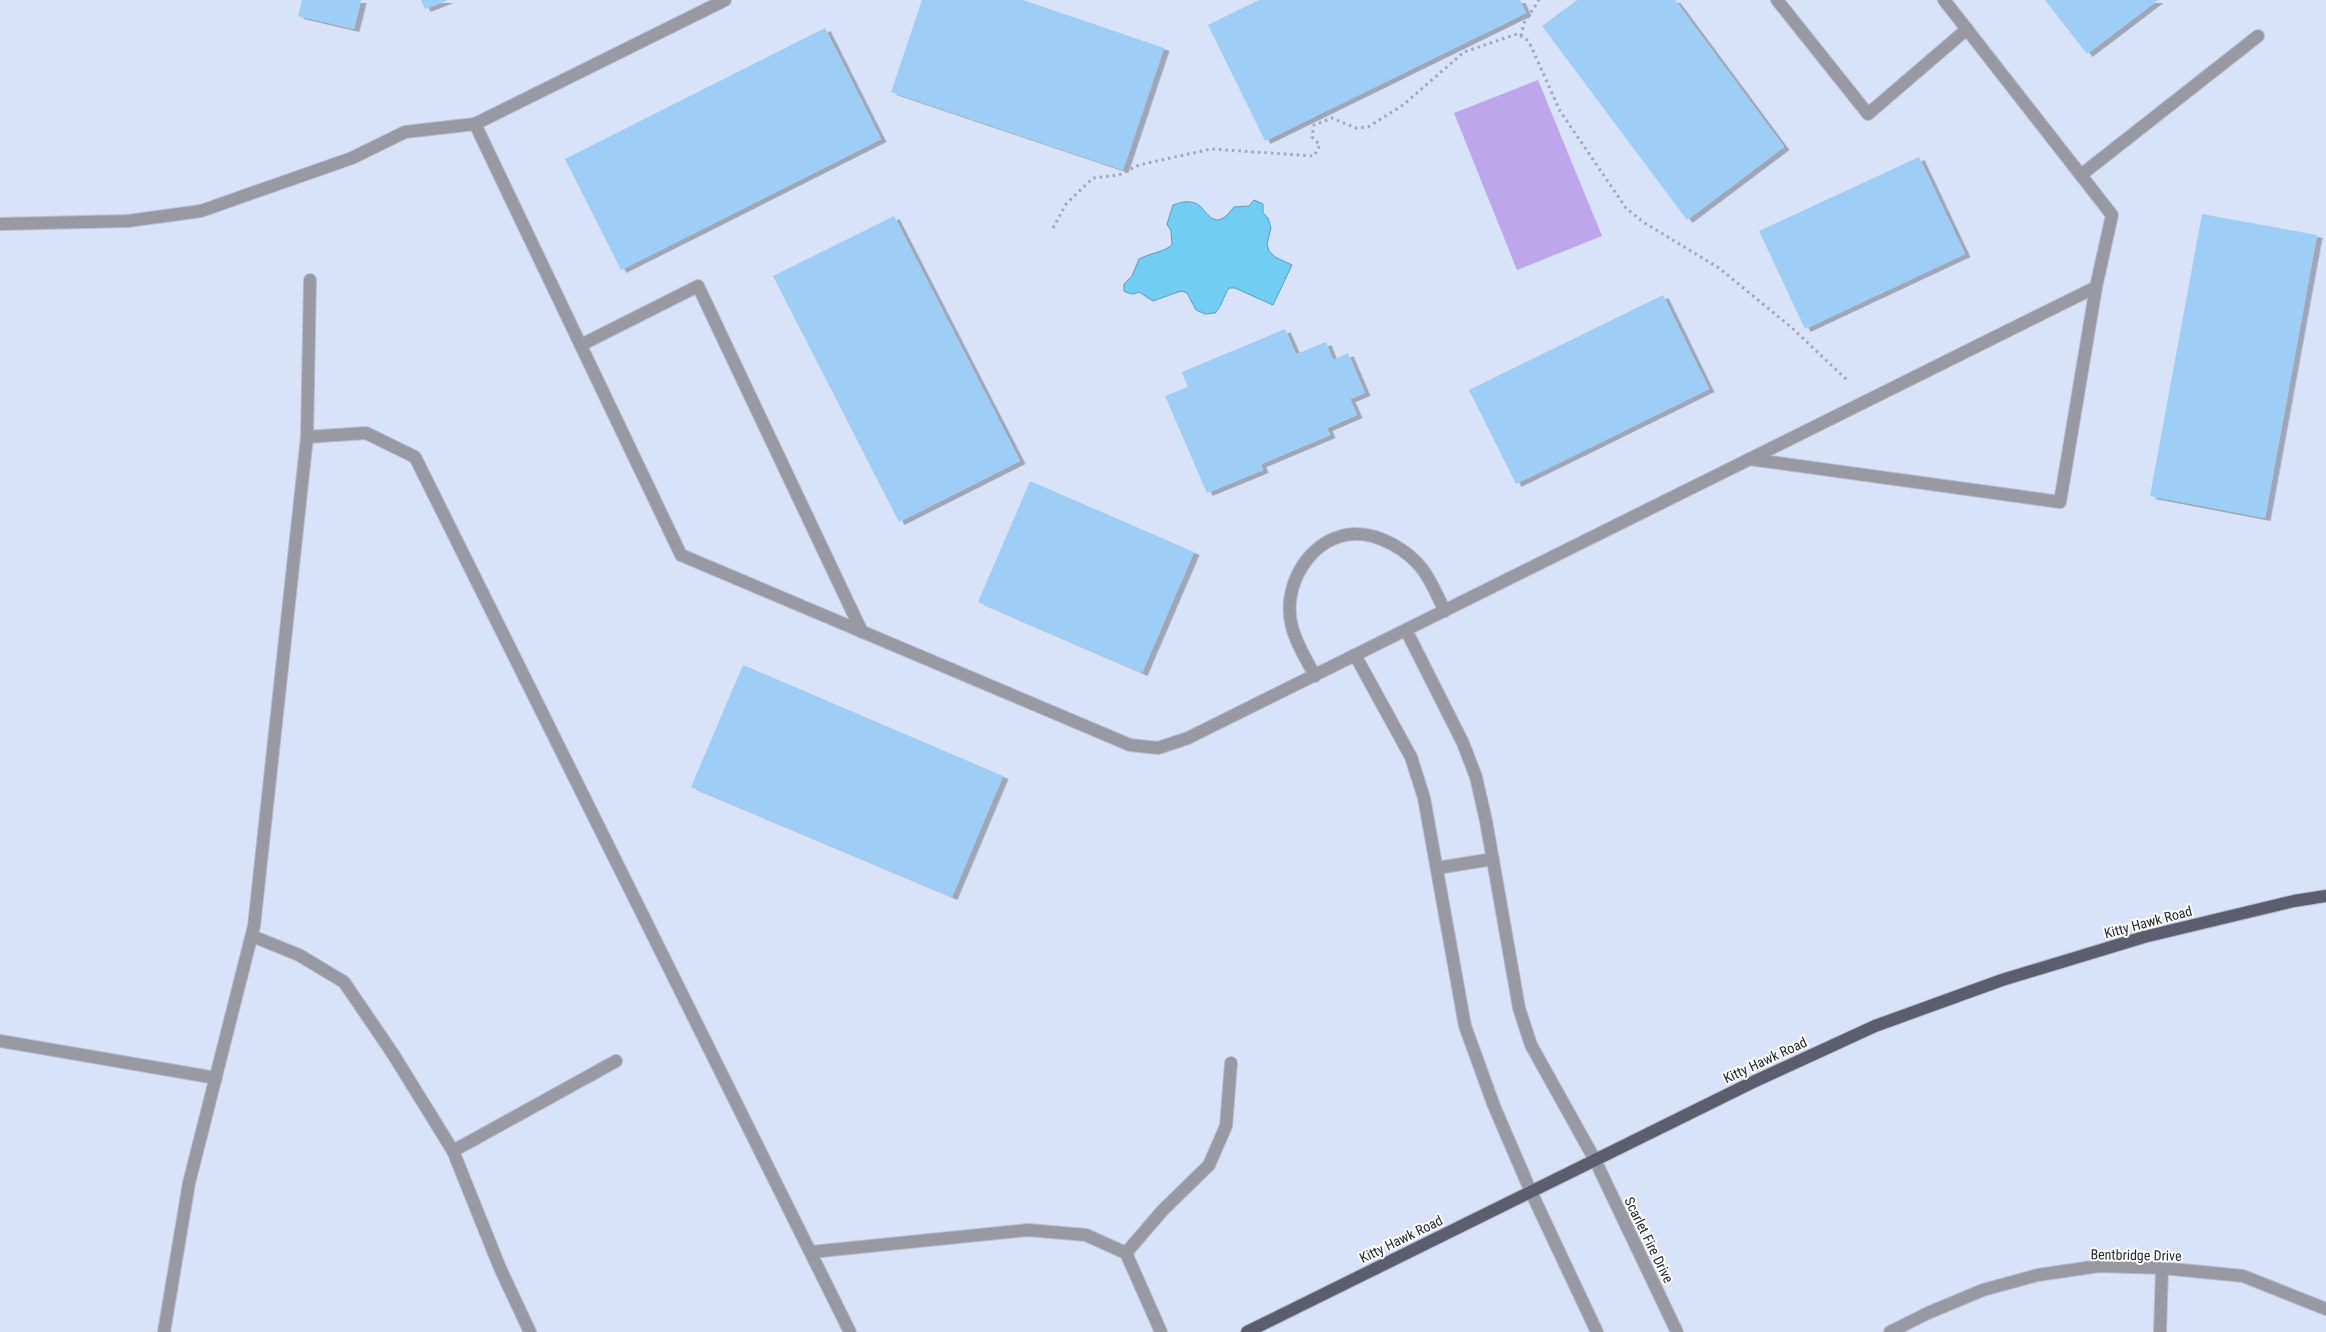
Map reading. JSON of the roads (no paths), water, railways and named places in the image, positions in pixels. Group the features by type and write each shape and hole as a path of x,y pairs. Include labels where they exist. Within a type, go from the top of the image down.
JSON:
{"main road":[{"name":"Kitty Hawk Road","path":"1247,1332 1751,1083 1875,1026 1984,986 2144,937 2294,901 2326,896"}],"street":[{"path":"0,224 128,221 202,211 352,158 405,132 476,124 725,0"},
{"path":"1777,0 1868,114 1967,29"},
{"path":"1750,459 2060,502 2096,287 2112,214 1944,0"},
{"path":"2081,175 2258,36"},
{"path":"476,124 681,555 1130,746 1158,748 1188,738 2096,287"},
{"path":"164,1332 189,1183 252,936 307,437 310,280"},
{"path":"581,345 698,286 862,632"},
{"path":"307,437 366,433 415,457 850,1332"},
{"path":"1315,676 1298,645 1290,615 1293,584 1306,558 1329,540 1354,534 1381,538 1402,550 1423,570 1445,611"},
{"name":"Scarlet Fire Drive","path":"1406,630 1463,743 1476,777 1522,1018 1531,1045 1595,1160 1677,1332"},
{"path":"1355,655 1411,757 1424,798 1465,1026 1494,1106 1531,1192 1597,1332"},
{"path":"1437,868 1493,859"},
{"path":"252,936 299,955 344,982 393,1054 453,1151 500,1268 530,1332"},
{"path":"0,1041 216,1078"},
{"path":"453,1151 616,1062"},
{"path":"1126,1253 1162,1211 1209,1165 1226,1126 1231,1063"},
{"path":"811,1252 1028,1230 1086,1235 1126,1253 1161,1332"},
{"name":"Bentbridge Drive","path":"1890,1332 1928,1313 1983,1290 2038,1274 2099,1266 2162,1268 2243,1276 2326,1309"},
{"path":"2160,1332 2162,1268"}],"water":[{"path":"1254,200 1263,204 1263,213 1268,218 1271,228 1267,244 1269,251 1275,257 1292,265 1273,305 1235,288 1229,288 1215,313 1205,314 1196,310 1187,293 1181,291 1153,301 1139,292 1132,294 1124,291 1124,284 1132,276 1139,259 1172,245 1171,231 1167,224 1173,205 1185,202 1197,204 1213,219 1217,220 1226,216 1234,207 1249,206"}]}
